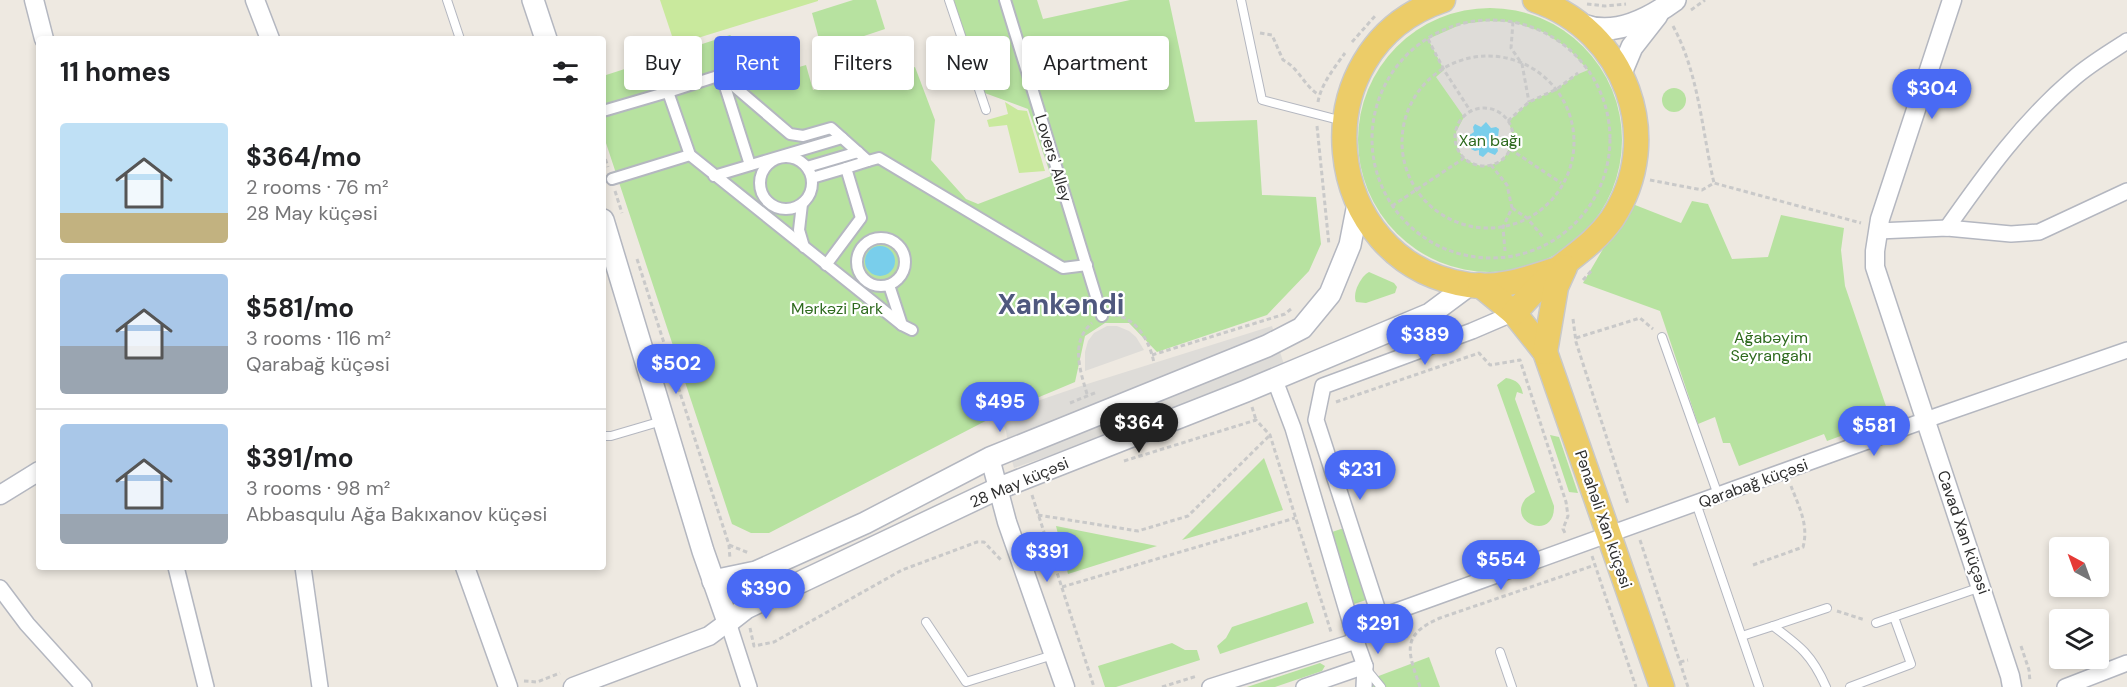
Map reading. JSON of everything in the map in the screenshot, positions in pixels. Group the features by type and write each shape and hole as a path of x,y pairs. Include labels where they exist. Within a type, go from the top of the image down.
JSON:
{"main road":[{"path":"533,0 545,36"},
{"path":"1443,0 1412,15 1386,35 1358,75 1344,122 1344,156 1347,172 1358,204 1382,238 1406,259 1434,274 1474,285 1514,313 1545,352"},
{"path":"1544,2 1582,14 1595,30 1673,16"},
{"path":"1514,313 1562,266 1592,243 1603,231 1621,203 1628,187 1635,154 1635,120 1632,104 1621,72 1582,14"},
{"path":"1621,72 1632,47 1646,26 1673,16"},
{"name":"28 May küçəsi","path":"713,581 756,572 865,524 990,458 1267,346 1302,327 1330,294 1350,244 1358,204"},
{"path":"606,230 663,421 728,622"},
{"path":"1474,285 1523,281 1562,266"},
{"path":"1545,352 1556,287 1562,266"},
{"name":"28 May küçəsi","path":"728,622 746,608 997,489 1246,391 1430,314 1474,285"},
{"name":"Pənahəli Xan küçəsi","path":"1545,352 1662,687"}],"street":[{"path":"34,0 43,36"},
{"path":"255,0 269,36"},
{"name":"Lovers' Alley","path":"1005,0 1102,316"},
{"name":"Cavad Xan küçəsi","path":"1952,0 1880,219 1875,267 1982,586 2012,687"},
{"path":"1947,228 1998,157 2034,115 2076,76 2127,41"},
{"path":"606,110 714,77"},
{"path":"726,90 750,165"},
{"path":"739,90 790,134 804,136 831,128 868,161"},
{"path":"668,92 690,155 907,328 889,285"},
{"path":"714,176 842,138"},
{"path":"807,167 858,152"},
{"path":"612,179 690,155"},
{"path":"802,204 787,209 779,208 771,204 761,191 761,175 765,167 779,156 797,159 807,167 812,178 812,189 802,204 799,230 804,247"},
{"path":"812,178 879,158 1063,268 1088,265"},
{"path":"826,265 861,218 846,168"},
{"path":"1878,231 1947,228 2010,234 2039,232 2127,191"},
{"path":"883,238 897,243 905,255 905,270 897,281 883,287 869,284 863,279 857,266 859,252 869,241 883,238"},
{"path":"842,277 857,266"},
{"path":"1210,687 1356,640 1380,617 1316,420 1323,386 1473,331 1514,313"},
{"name":"Qarabağ küçəsi","path":"1380,617 1926,420 2127,351"},
{"path":"1274,378 1293,428 1365,666 1364,687"},
{"path":"990,458 997,489 1065,687"},
{"path":"0,495 36,473"},
{"path":"177,570 206,687"},
{"path":"303,570 320,687"},
{"path":"466,570 508,685"},
{"path":"0,588 27,624 84,687"},
{"path":"728,622 749,687"},
{"name":"28 May küçəsi","path":"573,687 709,636 728,622"},
{"path":"2064,687 2127,663"},
{"path":"1304,687 1365,666"}],"lane":[{"path":"447,0 459,36"},
{"path":"949,0 986,110"},
{"path":"1241,0 1262,100 1344,122"},
{"path":"1662,337 1718,495"},
{"path":"606,436 663,421"},
{"path":"1696,503 1760,687"},
{"path":"1876,623 1982,586"},
{"path":"1742,636 1827,608"},
{"path":"1850,687 1911,664 1894,617"},
{"path":"926,622 966,682 1053,655"},
{"path":"1773,626 1804,649 1817,666 1826,687"},
{"path":"1500,652 1512,687"},
{"path":"1365,666 1382,687"}],"path":[{"path":"1705,0 1673,16 1696,95 1714,183"},
{"path":"1582,14 1605,6 1634,3"},
{"path":"1474,22 1513,22 1543,32 1568,48 1588,70 1605,102 1610,139 1605,175 1598,193 1588,208 1569,229 1546,245 1518,255 1485,258 1458,253 1433,243 1418,233 1393,206 1383,189 1377,172 1373,134 1375,115 1389,80 1413,50 1428,39 1451,28 1474,22"},
{"path":"1513,22 1512,48 1522,64 1529,102"},
{"path":"1248,31 1272,35 1283,60 1292,64 1312,91 1319,94 1317,140 1329,231 1329,252"},
{"path":"1428,39 1444,70 1471,112"},
{"path":"1501,56 1522,64 1534,68 1548,79 1557,88 1568,108 1573,125 1574,144 1571,161 1561,183 1555,193 1538,210 1510,226 1481,228 1447,219 1432,209 1415,190 1404,164 1402,146 1409,111 1418,95 1444,70 1465,59 1501,56"},
{"path":"1508,121 1529,102 1557,88 1578,73"},
{"path":"1487,108 1496,111 1508,121 1513,139 1510,149 1500,162 1481,166 1464,158 1458,150 1456,132 1459,124 1471,112 1487,108"},
{"path":"1510,149 1561,183"},
{"path":"1384,212 1464,158"},
{"path":"606,161 626,223"},
{"path":"1491,165 1507,185 1512,208 1503,227 1505,251"},
{"path":"1645,186 1648,180 1702,190 1714,183 1861,223"},
{"path":"1512,208 1527,218 1543,237"},
{"path":"636,257 729,545"},
{"path":"1580,284 1594,269"},
{"path":"1152,355 1285,314 1293,308"},
{"path":"1084,384 1078,358 1078,344 1088,326 1102,316 1115,315 1125,317 1132,322 1144,337 1154,363"},
{"path":"1572,316 1575,338 1628,504"},
{"path":"1575,338 1640,318 1662,337"},
{"path":"1331,404 1479,353 1490,365 1520,360 1566,502 1568,516 1563,529 1567,537 1570,534"},
{"path":"1120,462 1256,420 1270,435 1332,634"},
{"path":"1038,515 1138,531 1188,516 1270,435"},
{"path":"1025,477 1094,687"},
{"path":"1754,565 1803,547 1806,525 1791,486"},
{"path":"1062,587 1295,518"},
{"path":"1650,535 1639,539 1688,687"},
{"path":"754,646 774,642 902,570 977,542 984,542 990,547 1005,571"},
{"path":"1592,554 1634,686"},
{"path":"1420,687 1409,655 1415,634 1422,626 1595,565"},
{"path":"1827,608 1876,623"},
{"path":"2017,636 2029,670 2030,687"},
{"path":"1680,662 1688,660"}],"green space":[{"path":"660,0 818,0 702,37 672,36"},
{"path":"853,0 876,0 885,29 864,36 818,36 812,13"},
{"name":"Mərkəzi Park","path":"950,0 1037,0 1043,19 1130,0 1169,0 1195,122 1257,120 1262,195 1316,197 1321,244 1309,271 1267,315 1157,352 1129,323 1105,323 1085,336 1075,382 999,414 769,533 751,533 732,524 606,143 606,75 624,69 624,90 702,90 702,44 714,40 714,90 800,90 800,67 806,65 812,90 914,90 915,67 935,120 931,160 966,199 978,204 1051,176 1028,109 981,90 1010,90 1010,36 963,36"},
{"name":"Xan bağı","path":"1490,8 1516,11 1540,18 1574,38 1592,56 1612,90 1619,114 1622,140 1619,166 1612,190 1592,224 1574,242 1540,262 1516,269 1490,272 1464,269 1440,262 1406,242 1388,224 1368,190 1361,166 1358,140 1361,114 1368,90 1388,56 1406,38 1440,18 1464,11"},
{"path":"1674,88 1682,92 1686,100 1682,108 1674,112 1666,108 1662,100 1666,92"},
{"path":"1005,102 1018,110 1027,111 1045,171 1019,173 1007,125 989,127 987,120 1008,114"},
{"name":"Ağabəyim Seyrangahı","path":"1692,201 1708,204 1732,259 1768,257 1781,215 1844,228 1841,250 1845,286 1890,418 1827,441 1824,434 1739,466 1730,443 1723,443 1715,417 1698,424 1660,311 1583,283 1630,203 1681,223"},
{"path":"1369,272 1394,283 1397,287 1395,293 1366,303 1356,302 1355,294 1358,285"},
{"path":"1506,378 1516,381 1521,388 1523,394 1517,392 1515,399 1554,506 1552,517 1548,523 1541,526 1527,522 1522,516 1521,509 1524,501 1535,492 1497,385"},
{"path":"1550,435 1559,437 1578,493 1569,492"},
{"path":"1264,458 1283,510 1182,540"},
{"path":"1056,526 1157,546 1068,574"},
{"path":"1344,528 1366,600 1354,604 1332,532"},
{"path":"1307,602 1314,623 1220,654 1217,646 1226,638 1232,627"},
{"path":"1172,643 1185,650 1197,650 1200,660 1116,687 1105,687 1098,666"},
{"path":"1429,657 1440,687 1368,687 1368,680"},
{"path":"1320,663 1325,666 1322,671 1275,687 1247,687"}],"shaded area":[{"path":"1487,21 1513,22 1543,32 1568,48 1588,70 1576,75 1557,89 1529,102 1509,121 1513,139 1506,155 1500,162 1481,166 1464,158 1458,150 1456,132 1464,117 1436,77 1444,70 1428,39 1462,24"},
{"path":"1107,326 1117,326 1129,331 1144,350 1085,371 1085,352 1088,341 1094,333"},
{"path":"1272,326 1286,371 1245,388 1014,468 1006,431 999,414"}],"water":[{"path":"1486,122 1491,128 1499,129 1498,137 1502,142 1497,147 1498,151 1495,155 1488,152 1483,157 1479,155 1479,150 1471,149 1472,141 1468,136 1474,132 1475,124 1481,127"},
{"path":"880,246 891,250 895,261 891,272 880,276 869,272 865,261 869,250"}],"district":[{"name":"Xankəndi","path":"1061,304"}]}
